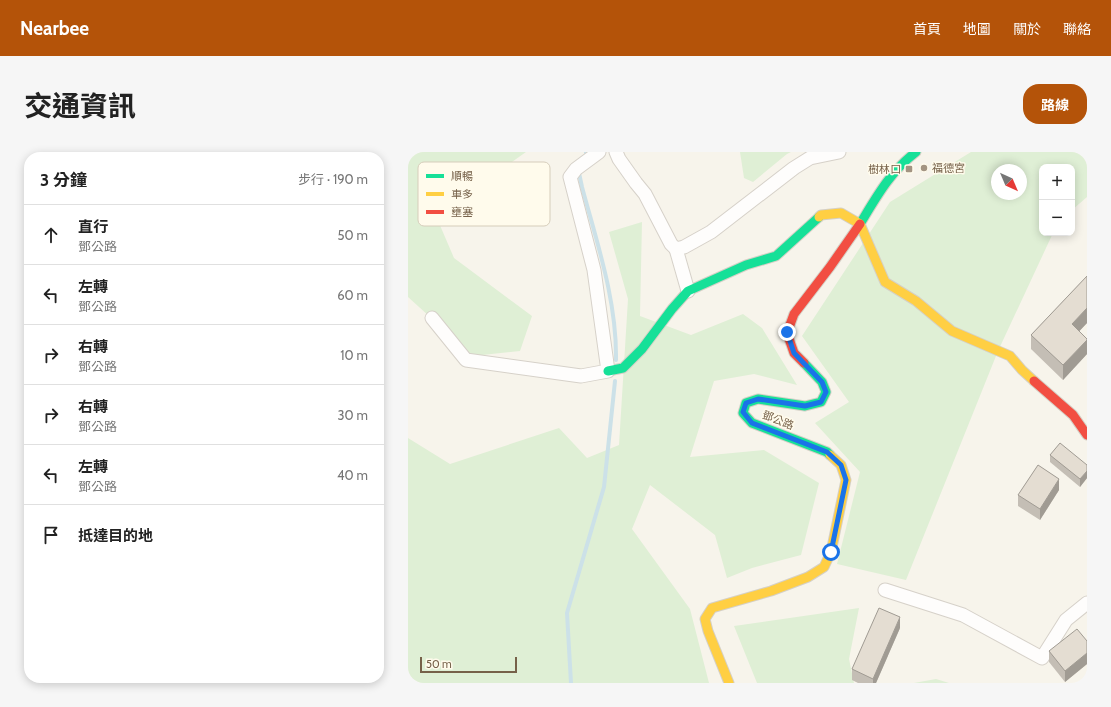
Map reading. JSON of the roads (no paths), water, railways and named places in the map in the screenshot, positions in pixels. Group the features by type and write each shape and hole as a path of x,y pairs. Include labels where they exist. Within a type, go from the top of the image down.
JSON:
{"street":[{"path":"599,152 576,169 570,177 594,270 608,372"},
{"path":"616,152 618,159 645,194 671,244 676,249 688,291"},
{"path":"676,249 684,247 711,232 794,168 810,158 838,152"},
{"name":"鄧公路","path":"729,683 708,631 705,619 712,608 771,591 808,577 824,567 831,552 846,480 841,465 827,452 752,423 743,412 746,403 758,399 805,406 821,402 826,392 822,382 794,353 787,332 794,314 830,267 860,224 886,181 908,158 916,152"},
{"path":"432,318 466,360 581,376 608,372 622,368 642,350 672,309 688,291 746,265 776,256 821,215 841,214 860,224 885,282 916,301 952,331 1010,356 1022,370 1073,415 1087,435"},
{"path":"885,590 963,615 1042,658 1066,620 1087,603"}],"waterway":[{"path":"579,173 610,294 616,360"},
{"path":"571,683 567,613 604,487 615,381"}],"place":[{"name":"福德宮","path":"924,168"},
{"name":"樹林口","path":"909,169"}]}
